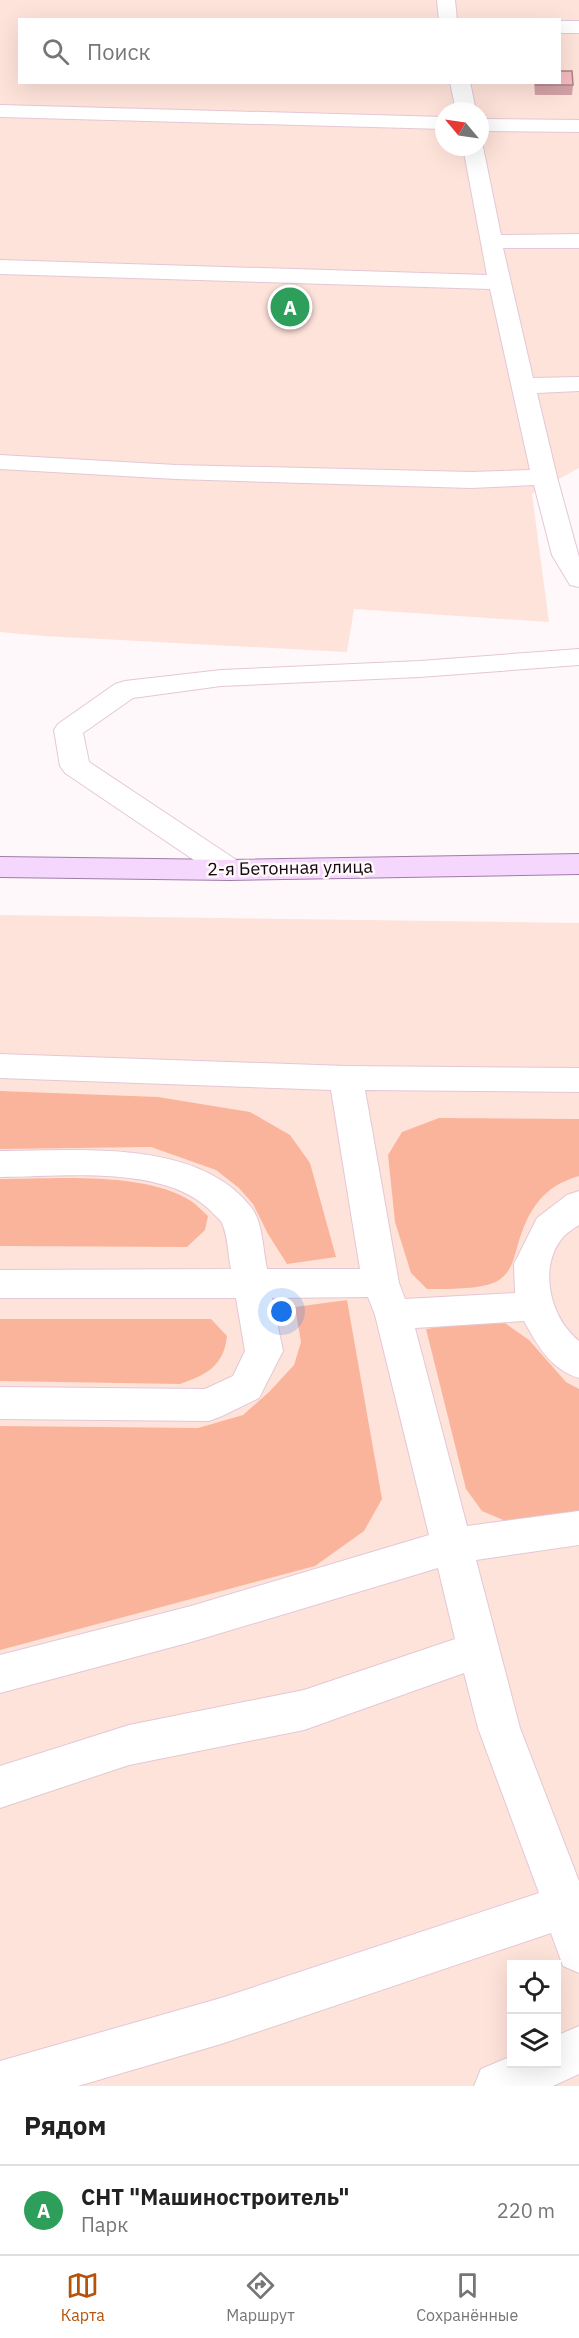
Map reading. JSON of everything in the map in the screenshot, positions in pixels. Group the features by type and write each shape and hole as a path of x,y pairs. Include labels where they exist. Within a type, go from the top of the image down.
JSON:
{"main road":[{"name":"2-я Бетонная улица","path":"0,867 230,870 579,864"}],"lane":[{"path":"446,0 448,18"},
{"path":"561,27 579,27"},
{"path":"460,84 464,102"},
{"path":"0,111 435,123"},
{"path":"489,125 579,126"},
{"path":"474,156 544,477 565,555 579,579"},
{"path":"491,242 579,241"},
{"path":"0,267 500,282"},
{"path":"523,386 579,384"},
{"path":"0,462 176,472 471,480 544,477"},
{"path":"538,661 579,635"},
{"path":"230,870 75,766 68,730 126,690 221,678 420,669 579,657"},
{"path":"0,1066 346,1078 579,1080"},
{"path":"346,1078 387,1299 499,1728 566,1906 579,1950"},
{"path":"0,1164 100,1164 147,1167 185,1178 214,1193 239,1217 264,1351 246,1387 209,1405 0,1403"},
{"path":"579,1205 550,1228 532,1264 534,1306 557,1345 579,1363"},
{"path":"0,1284 250,1282 387,1299 534,1306"},
{"path":"0,1674 191,1624 451,1546 579,1528"},
{"path":"0,1787 129,1745 304,1710 480,1649"},
{"path":"0,2085 221,2021 566,1906"},
{"path":"561,2058 579,2050"},
{"path":"498,2086 539,2068"}],"shaded area":[{"path":"0,0 579,0 579,468 532,494 549,622 354,609 347,652 0,632"},
{"path":"0,915 579,923 579,2086 0,2086"},
{"path":"0,1091 158,1097 250,1112 290,1135 310,1163 336,1257 287,1264 253,1204 239,1188 216,1170 151,1147 0,1149"},
{"path":"439,1118 579,1119 579,1176 556,1186 539,1201 527,1220 510,1268 499,1280 484,1286 427,1289 411,1273 395,1222 388,1155 402,1132"},
{"path":"0,1179 98,1179 149,1185 171,1191 191,1201 208,1216 205,1230 187,1247 0,1246"},
{"path":"347,1300 382,1499 364,1531 315,1566 0,1650 0,1426 198,1428 243,1415 294,1365 301,1342 295,1307"},
{"path":"0,1319 211,1319 227,1336 218,1362 206,1373 180,1384 0,1381"},
{"path":"467,1323 505,1323 529,1340 566,1382 579,1389 579,1513 508,1522 482,1511 466,1489 426,1329"}],"building":[{"path":"561,71 572,71 573,85 536,85 561,84"}],"place":[{"name":"СНТ \"Машиностроитель\"","path":"290,307"}]}
